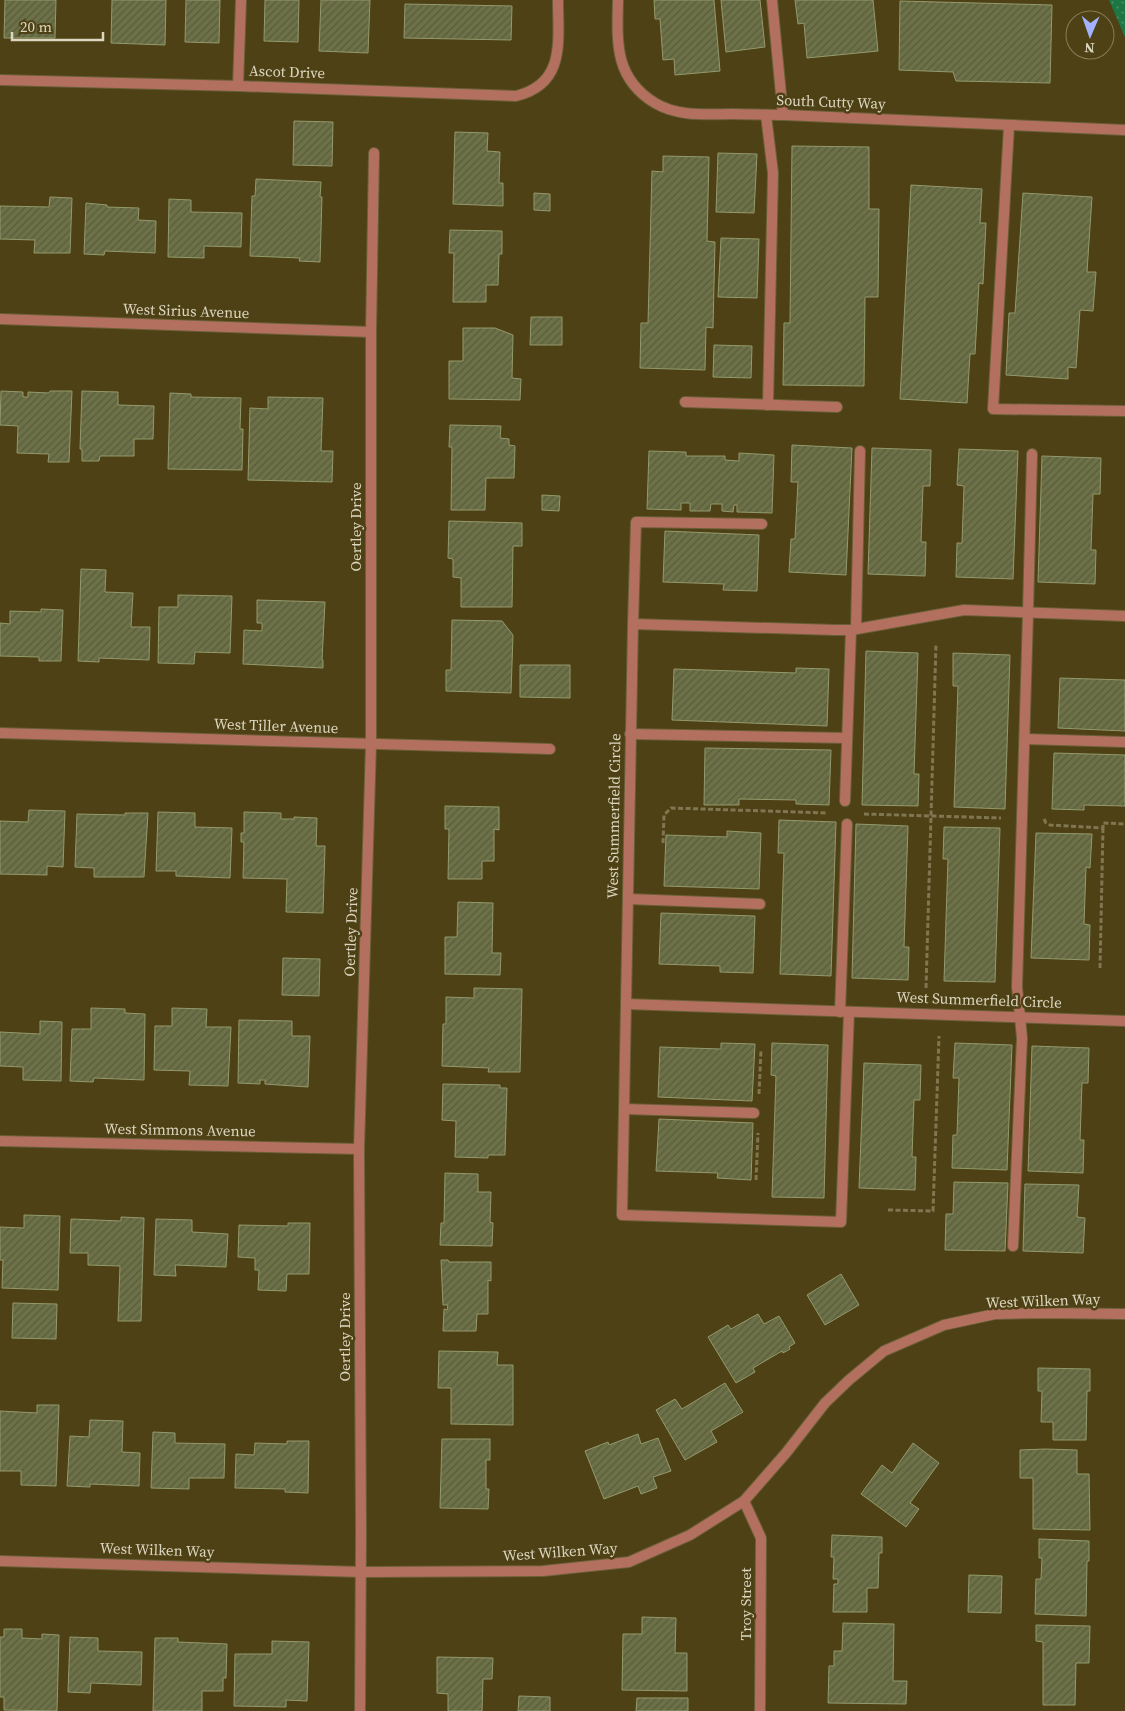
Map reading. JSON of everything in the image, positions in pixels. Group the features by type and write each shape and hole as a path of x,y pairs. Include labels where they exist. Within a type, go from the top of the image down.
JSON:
{"street":[{"path":"238,86 241,0"},
{"name":"Ascot Drive","path":"0,80 516,96 527,93 545,82 552,72 556,60 558,0"},
{"name":"South Cutty Way","path":"618,0 618,44 624,70 632,84 642,94 663,108 674,111 704,114 783,115 1125,130"},
{"path":"772,0 783,115"},
{"path":"766,115 773,174 768,405"},
{"path":"1009,126 993,409 1125,411"},
{"name":"Oertley Drive","path":"360,1711 359,1149 372,744 371,332 374,153"},
{"name":"West Sirius Avenue","path":"0,319 371,332"},
{"path":"685,402 837,407"},
{"path":"845,801 854,630 860,450"},
{"path":"1013,1246 1022,1038 1017,987 1032,454"},
{"name":"West Summerfield Circle","path":"762,524 636,522 630,734 626,1004 1125,1021"},
{"path":"633,624 854,630 964,610 1125,616"},
{"name":"West Tiller Avenue","path":"0,733 550,749"},
{"path":"630,734 848,738"},
{"path":"1025,739 1125,742"},
{"path":"626,1004 622,1215 841,1222 847,824"},
{"path":"628,899 760,904"},
{"path":"624,1110 754,1114"},
{"name":"West Simmons Avenue","path":"0,1141 359,1149"},
{"name":"West Wilken Way","path":"0,1561 361,1572 543,1571 629,1562 690,1535 744,1501 786,1453 825,1403 884,1351 944,1325 995,1314 1125,1314"},
{"name":"Troy Street","path":"744,1501 761,1538 760,1711"}],"path":[{"path":"926,988 936,644"},
{"path":"663,843 664,816 671,808 835,813"},
{"path":"864,814 1001,818"},
{"path":"1044,819 1050,825 1103,828"},
{"path":"1100,968 1103,823 1125,824"},
{"path":"888,1210 933,1211 939,1035"}],"green space":[{"path":"1109,0 1125,0 1125,37 1115,10"}],"building":[{"path":"5,0 56,0 55,38 4,38"},
{"path":"112,0 166,0 165,45 111,43"},
{"path":"186,0 220,0 219,43 185,42"},
{"path":"265,0 299,0 298,42 264,41"},
{"path":"321,0 370,0 368,53 319,51"},
{"path":"654,0 714,0 720,71 675,75 674,59 663,60 660,19 655,19"},
{"path":"721,0 760,0 765,47 726,52"},
{"path":"795,0 873,0 878,51 807,58 804,23 798,24"},
{"path":"900,1 1052,5 1050,83 956,81 953,72 899,70"},
{"path":"405,4 512,6 511,40 404,38"},
{"path":"294,121 333,122 332,166 293,165"},
{"path":"455,132 488,133 487,151 500,152 499,183 503,183 503,206 453,204"},
{"path":"792,146 869,147 869,209 879,209 878,297 865,297 864,386 783,385 784,323 790,323"},
{"path":"718,153 757,154 754,213 716,212"},
{"path":"663,156 709,157 707,241 715,242 713,328 706,327 705,370 640,368 641,323 648,323 652,171 663,172"},
{"path":"256,179 321,182 320,262 299,261 300,258 250,256 252,196 255,196"},
{"path":"911,185 982,189 980,223 986,223 983,284 979,283 975,354 970,354 967,403 900,399"},
{"path":"534,193 550,194 550,211 534,210"},
{"path":"1023,193 1092,197 1087,272 1096,272 1093,311 1080,310 1076,368 1068,367 1068,379 1006,375 1009,313 1015,313"},
{"path":"50,197 72,198 70,253 34,253 35,240 0,239 0,206 49,207"},
{"path":"169,199 191,200 191,212 242,213 241,247 204,246 204,258 168,257"},
{"path":"86,203 107,205 107,207 139,208 138,220 156,221 155,253 105,251 104,255 84,254"},
{"path":"450,230 502,231 502,254 499,254 498,285 486,285 486,302 453,302 454,253 449,253"},
{"path":"721,238 759,239 757,298 718,297"},
{"path":"531,317 562,317 562,345 530,345"},
{"path":"463,328 495,328 513,335 512,378 521,379 520,400 449,399 449,361 463,361"},
{"path":"714,345 752,346 751,378 713,377"},
{"path":"1,391 23,392 23,397 28,397 28,392 72,391 69,462 48,462 49,454 17,453 18,426 0,425"},
{"path":"82,391 118,392 118,405 154,406 153,439 134,439 134,456 100,456 99,461 82,461 82,449 80,449"},
{"path":"170,393 191,394 191,397 241,398 240,429 243,429 242,470 168,469"},
{"path":"268,397 323,398 321,451 333,451 332,482 248,480 250,408 268,409"},
{"path":"450,425 501,426 500,438 509,439 509,445 515,446 514,478 486,478 485,510 451,510 452,447 449,447"},
{"path":"792,445 852,448 846,575 789,572 791,539 795,539 798,482 791,482"},
{"path":"872,448 931,450 930,486 923,486 921,542 926,542 925,576 868,574"},
{"path":"959,449 1018,451 1013,579 956,577 957,543 962,543 964,486 957,485"},
{"path":"649,451 686,452 686,456 725,456 725,460 739,461 739,453 774,455 772,513 737,512 737,505 734,505 733,512 722,511 722,504 711,504 710,511 690,511 690,503 681,503 681,510 647,509"},
{"path":"1042,456 1101,458 1100,494 1093,494 1091,550 1096,550 1095,584 1038,582"},
{"path":"542,495 560,496 559,511 542,510"},
{"path":"449,521 522,523 522,546 513,546 512,607 461,607 461,578 453,577 453,559 448,558"},
{"path":"665,531 759,535 757,591 723,590 724,584 663,582"},
{"path":"81,569 106,570 105,592 133,593 131,627 150,627 149,660 99,658 99,662 78,661"},
{"path":"178,595 232,596 230,653 195,652 194,664 158,663 159,607 178,607"},
{"path":"257,600 325,602 323,668 243,664 244,630 262,631 262,623 257,623"},
{"path":"41,609 63,610 61,661 39,661 39,657 0,656 0,623 10,624 10,611 41,612"},
{"path":"452,620 502,621 513,635 511,693 446,691 446,670 451,670"},
{"path":"866,651 918,653 914,774 919,774 918,806 862,805"},
{"path":"953,653 1010,655 1005,809 954,807 958,686 953,686"},
{"path":"520,665 570,665 570,698 520,697"},
{"path":"796,668 829,669 827,726 672,720 674,669 796,673"},
{"path":"1060,678 1125,680 1125,731 1058,728"},
{"path":"705,748 831,750 829,805 796,804 796,800 739,799 739,805 704,805"},
{"path":"1054,753 1125,755 1125,806 1084,805 1084,810 1052,809"},
{"path":"445,806 499,807 499,830 494,829 494,861 482,861 482,879 448,879 449,829 445,829"},
{"path":"29,810 65,811 63,867 47,866 47,875 0,874 0,821 28,822"},
{"path":"158,812 195,813 195,827 232,828 230,878 176,876 176,871 156,871"},
{"path":"244,812 281,813 281,819 294,819 294,817 317,818 316,846 325,846 323,913 286,912 287,879 243,878 244,842 241,842 241,833 244,833"},
{"path":"125,813 148,813 144,877 94,877 94,868 75,867 77,814 125,815"},
{"path":"779,820 836,822 831,976 780,974 784,853 778,853"},
{"path":"856,824 908,826 904,947 909,947 908,980 852,978"},
{"path":"944,827 1000,828 995,982 944,981 948,859 943,859"},
{"path":"727,831 761,833 759,889 664,886 666,835 727,837"},
{"path":"1036,833 1092,834 1090,868 1086,867 1084,924 1090,925 1089,960 1031,958"},
{"path":"458,902 493,903 492,953 501,953 500,975 445,974 445,937 457,937"},
{"path":"661,913 755,916 753,973 720,972 720,966 659,964"},
{"path":"283,958 320,959 319,996 282,995"},
{"path":"474,988 522,989 520,1072 488,1072 489,1068 442,1066 443,1024 446,1024 446,997 474,998"},
{"path":"91,1008 125,1009 125,1013 145,1014 144,1080 94,1078 93,1082 70,1081 72,1029 91,1029"},
{"path":"172,1008 207,1009 206,1027 231,1027 228,1086 189,1085 190,1071 154,1070 155,1026 172,1026"},
{"path":"239,1020 292,1021 292,1036 310,1036 308,1087 265,1084 265,1080 260,1080 260,1084 238,1083"},
{"path":"40,1021 62,1022 61,1081 23,1080 23,1067 0,1066 0,1032 40,1034"},
{"path":"721,1043 755,1044 752,1101 658,1097 660,1047 721,1049"},
{"path":"772,1043 828,1045 824,1198 772,1197 776,1076 771,1075"},
{"path":"955,1043 1012,1045 1007,1170 952,1168 953,1135 957,1135 959,1078 953,1078"},
{"path":"1032,1046 1089,1048 1088,1083 1082,1083 1080,1140 1084,1140 1083,1173 1028,1171"},
{"path":"864,1063 921,1065 920,1100 914,1100 912,1157 916,1157 915,1190 859,1188"},
{"path":"443,1084 500,1085 500,1088 507,1088 505,1155 488,1155 488,1158 455,1157 456,1121 442,1120"},
{"path":"659,1119 753,1123 751,1180 717,1178 718,1173 656,1171"},
{"path":"445,1173 478,1174 478,1192 491,1192 490,1222 493,1223 492,1246 440,1245 441,1223 444,1223"},
{"path":"954,1182 1008,1183 1005,1251 945,1250 946,1214 953,1214"},
{"path":"1025,1184 1079,1185 1077,1217 1085,1218 1083,1253 1023,1251"},
{"path":"24,1215 60,1216 58,1290 2,1288 3,1260 0,1260 0,1227 24,1228"},
{"path":"121,1217 144,1218 141,1321 118,1321 120,1266 88,1265 88,1253 70,1253 71,1219 121,1221"},
{"path":"156,1219 192,1220 192,1232 228,1234 226,1267 175,1265 176,1276 154,1275"},
{"path":"288,1223 310,1223 309,1274 287,1274 286,1291 258,1290 259,1270 255,1270 255,1258 238,1257 239,1225 288,1226"},
{"path":"441,1260 448,1260 449,1262 491,1262 491,1281 488,1280 488,1314 477,1314 476,1331 443,1331 444,1309 447,1310 448,1305 443,1305"},
{"path":"841,1274 859,1305 825,1325 807,1295"},
{"path":"13,1303 57,1304 56,1339 12,1338"},
{"path":"758,1314 764,1324 779,1316 795,1343 789,1347 790,1349 783,1353 782,1351 753,1368 755,1372 736,1383 708,1337 728,1325 731,1329"},
{"path":"439,1351 498,1352 497,1365 513,1365 513,1425 451,1424 451,1388 438,1388"},
{"path":"1038,1368 1090,1369 1090,1391 1087,1391 1086,1440 1053,1440 1053,1422 1041,1422 1042,1391 1038,1391"},
{"path":"725,1383 743,1412 711,1431 717,1442 685,1460 656,1410 675,1399 682,1409"},
{"path":"37,1405 59,1405 56,1486 21,1485 21,1471 0,1471 0,1411 37,1413"},
{"path":"90,1420 123,1421 122,1452 140,1453 139,1486 90,1484 90,1487 67,1486 70,1436 89,1437"},
{"path":"153,1432 175,1433 175,1443 225,1444 224,1478 189,1478 189,1489 151,1488"},
{"path":"638,1434 641,1444 658,1438 671,1471 653,1477 657,1488 641,1494 638,1486 604,1499 585,1451 608,1442 609,1445"},
{"path":"442,1439 490,1439 490,1460 486,1460 486,1489 489,1489 488,1509 440,1508"},
{"path":"287,1441 309,1441 308,1493 285,1492 285,1489 235,1488 236,1454 254,1455 255,1443 287,1444"},
{"path":"913,1443 939,1463 910,1503 919,1509 906,1527 861,1494 882,1465 892,1473"},
{"path":"1020,1450 1077,1450 1077,1474 1089,1474 1090,1530 1033,1529 1033,1478 1020,1478"},
{"path":"832,1535 882,1537 882,1553 879,1553 878,1588 867,1588 867,1612 833,1612 834,1584 838,1584 838,1579 833,1579"},
{"path":"1039,1539 1089,1541 1086,1616 1035,1614 1036,1579 1041,1579 1042,1558 1039,1558"},
{"path":"969,1575 1002,1576 1001,1613 968,1612"},
{"path":"642,1617 676,1618 675,1653 687,1653 687,1691 622,1690 623,1634 642,1634"},
{"path":"843,1623 894,1624 893,1681 907,1681 906,1704 828,1703 829,1666 834,1666 834,1651 842,1651"},
{"path":"1036,1625 1090,1626 1089,1663 1076,1663 1075,1705 1043,1705 1043,1642 1036,1641"},
{"path":"4,1629 22,1629 22,1638 42,1639 42,1634 59,1635 57,1711 4,1710 4,1697 0,1697 0,1637 4,1637"},
{"path":"70,1637 98,1638 98,1651 142,1652 141,1685 91,1683 90,1693 68,1692"},
{"path":"155,1638 178,1638 178,1642 227,1644 226,1678 223,1678 223,1691 202,1691 202,1711 153,1711"},
{"path":"272,1641 309,1642 307,1701 286,1700 286,1707 234,1706 235,1654 272,1654"},
{"path":"437,1657 493,1658 492,1679 483,1679 482,1711 448,1711 448,1694 437,1693"},
{"path":"519,1696 550,1697 550,1711 518,1711"},
{"path":"637,1698 688,1698 688,1711 636,1711"}]}
